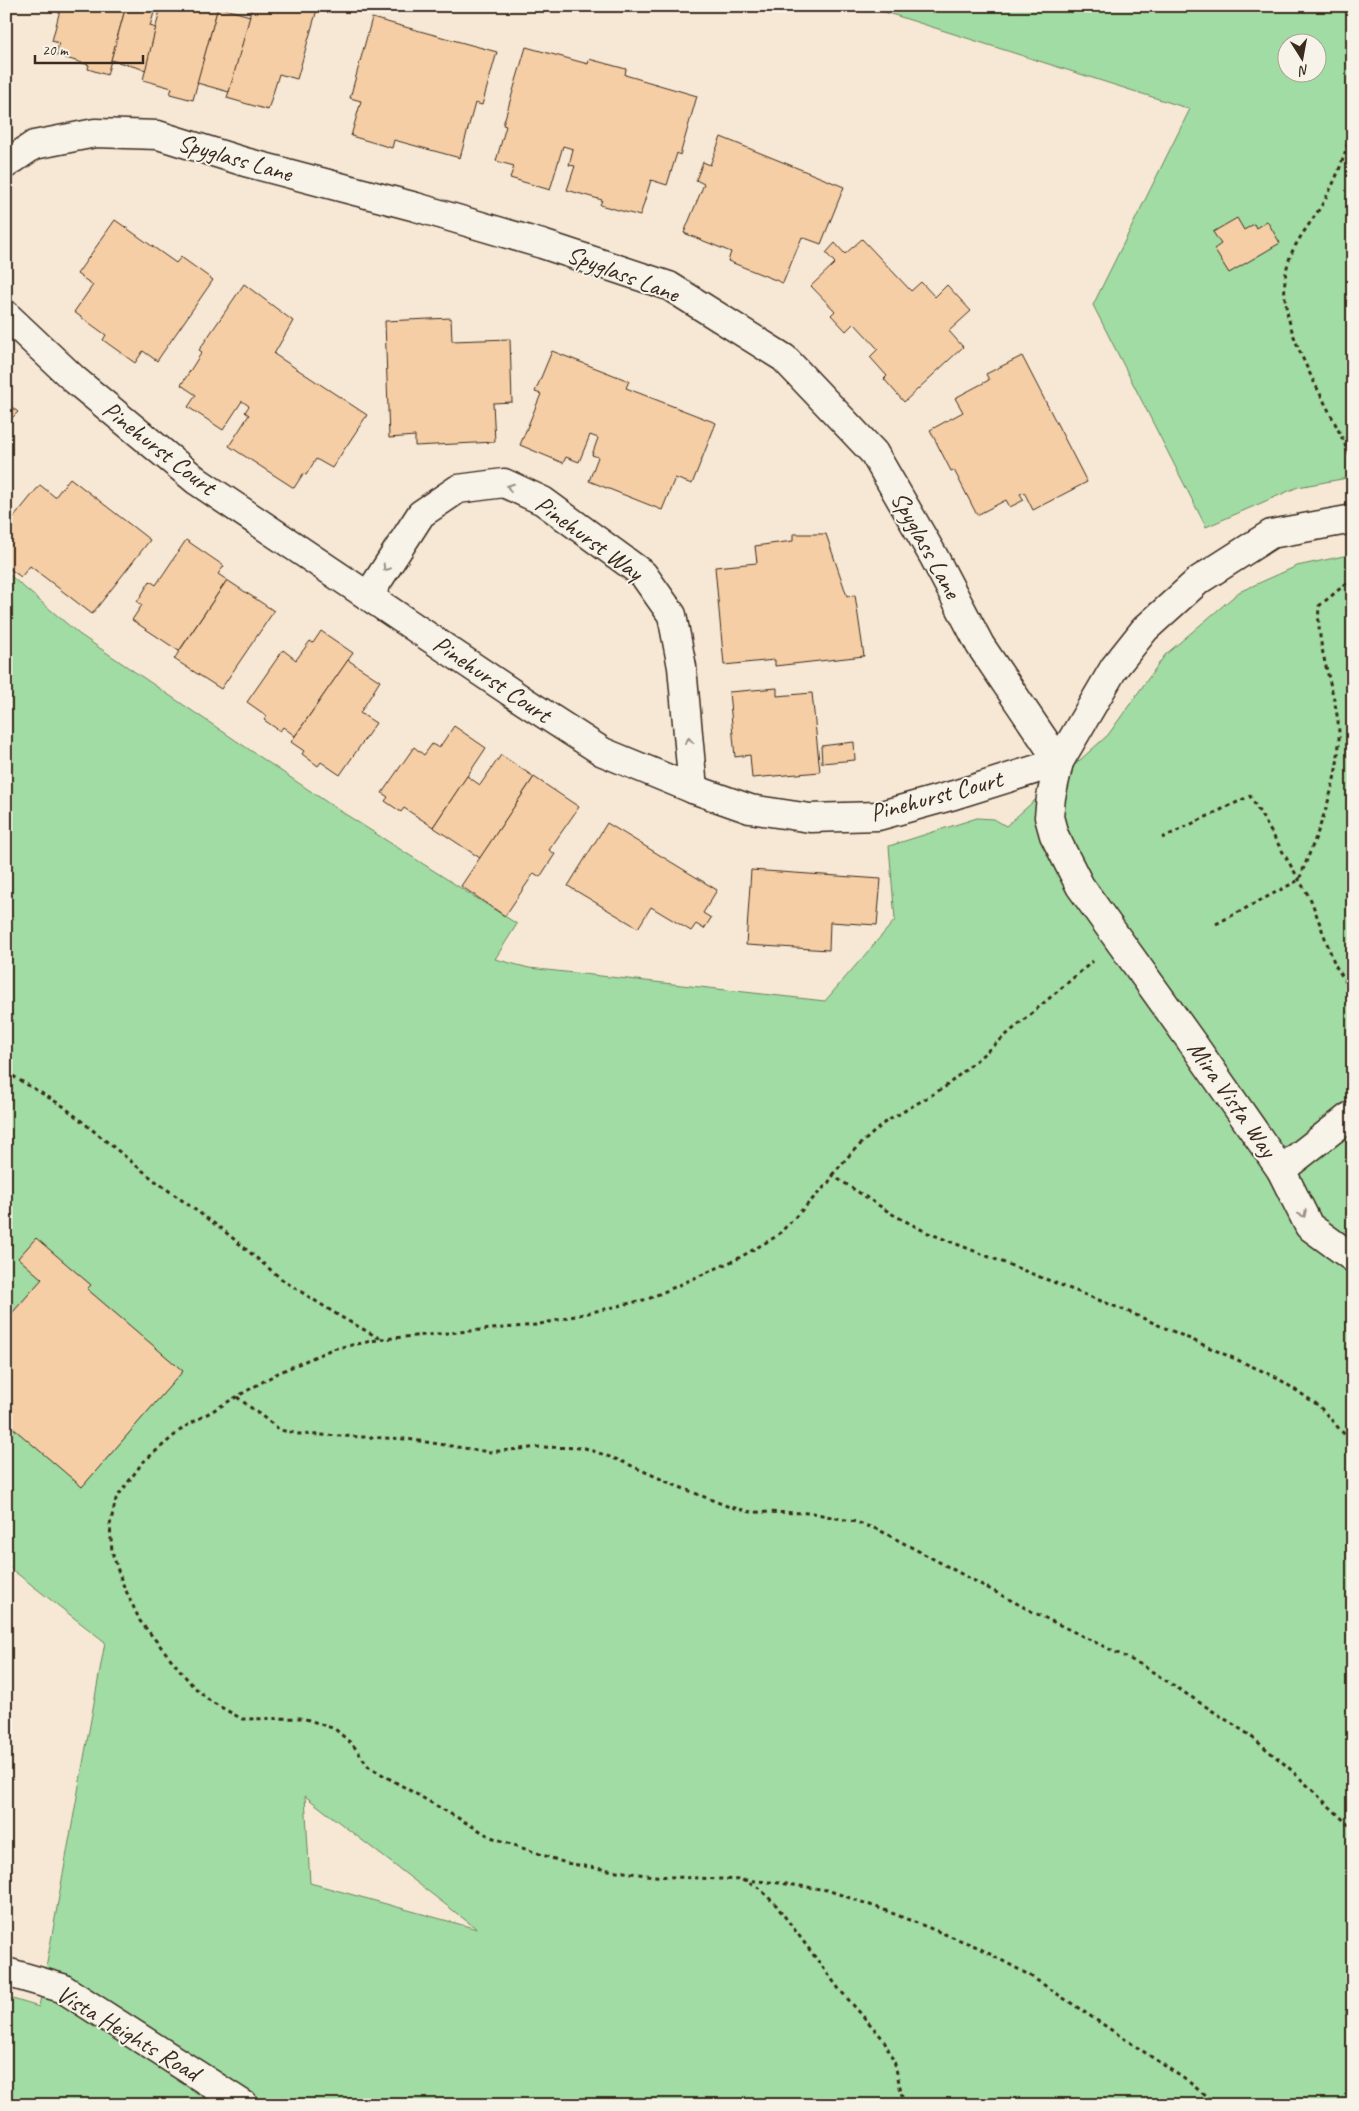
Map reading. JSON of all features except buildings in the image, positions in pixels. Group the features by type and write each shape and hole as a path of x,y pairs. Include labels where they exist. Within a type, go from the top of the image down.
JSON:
{"street":[{"name":"Spyglass Lane","path":"6,164 34,145 95,133 158,135 245,162 416,206 542,244 669,286 784,358 874,453 934,557 980,645 1059,762"},
{"name":"Pinehurst Court","path":"6,315 75,380 197,481 603,752 693,789 750,809 810,818 878,816 954,795 1059,762"},
{"name":"Pinehurst Way","path":"368,596 421,514 458,488 504,483 543,501 643,574 672,615 682,667 693,789"},
{"name":"Mira Vista Way","path":"1351,1119 1281,1170 1080,886 1054,835 1049,816 1059,762 1114,668 1145,629 1199,580 1271,534 1353,519"},
{"path":"1281,1170 1309,1226 1353,1258"},
{"name":"Vista Heights Road","path":"6,1972 62,1988 244,2105"}],"path":[{"path":"1353,120 1348,146 1339,174 1293,250 1284,281 1287,310 1294,335 1312,376 1335,420 1353,466"},
{"path":"1216,924 1299,880 1324,816 1340,755 1338,716 1318,627 1319,606 1353,578"},
{"path":"1162,838 1250,796 1312,900 1335,965 1353,993"},
{"path":"1118,940 945,1087 884,1123 853,1151 832,1175 829,1182 777,1236 737,1259 648,1299 536,1325 382,1339 332,1349 276,1374 184,1428 142,1464 116,1499 110,1525 112,1552 122,1582 140,1621 192,1685 210,1701 242,1719 303,1718 336,1729 353,1745 369,1767 491,1837 566,1862 653,1876 780,1882 828,1890 975,1946 1029,1975 1189,2082 1217,2105"},
{"path":"6,1072 63,1106 154,1180 223,1230 284,1281 341,1317 382,1339"},
{"path":"832,1175 892,1214 926,1232 1129,1312 1276,1378 1318,1405 1353,1444"},
{"path":"237,1397 280,1430 299,1434 407,1439 489,1452 540,1447 585,1448 727,1506 751,1512 812,1513 856,1522 879,1530 1031,1611 1142,1666 1248,1734 1288,1767 1353,1829"},
{"path":"742,1880 759,1888 776,1905 839,1989 884,2040 893,2058 904,2105"}],"green space":[{"path":"866,6 1353,6 1353,477 1298,487 1206,527 1093,305 1190,109"},
{"path":"1353,554 1353,2105 6,2105 6,1997 39,2007 105,1642 6,1565 6,572 79,634 331,805 517,924 495,959 529,968 825,1001 895,920 889,846 977,818 994,819 1006,826 1108,735 1165,655 1239,592 1297,566","holes":["305,1796 477,1929 310,1883"]}]}
